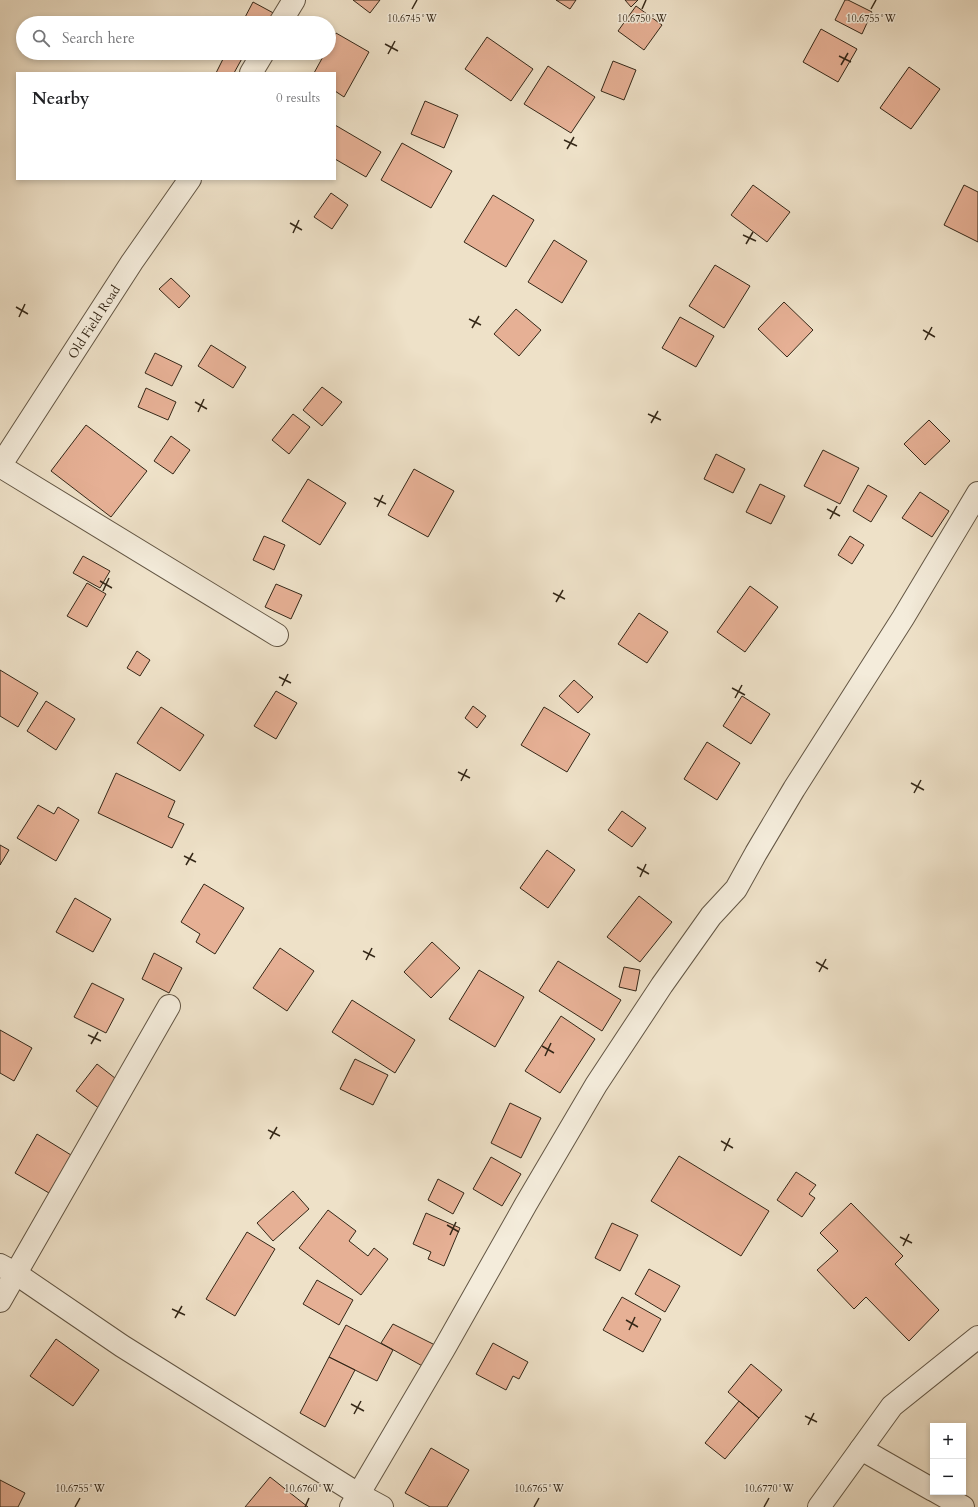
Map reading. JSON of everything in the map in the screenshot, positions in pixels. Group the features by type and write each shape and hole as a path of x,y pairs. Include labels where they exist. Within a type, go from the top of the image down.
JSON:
{"street":[{"path":"284,16 294,0"},
{"path":"253,72 259,60"},
{"name":"Old Field Road","path":"0,466 132,262 189,180"},
{"path":"0,466 277,635"},
{"path":"355,1501 596,1085 662,985 711,916 736,889 794,790 903,618 978,493"},
{"path":"0,1301 8,1269 169,1006"},
{"path":"8,1269 355,1501 382,1507"},
{"path":"819,1507 892,1406 978,1337"},
{"path":"861,1449 930,1488"},
{"path":"942,1495 963,1507"}],"building":[{"path":"353,0 380,0 370,13"},
{"path":"556,0 576,0 570,9"},
{"path":"625,0 638,0 631,7"},
{"path":"845,0 848,0 872,12 862,34 835,20"},
{"path":"253,2 279,16 246,16"},
{"path":"636,6 662,25 644,50 618,31"},
{"path":"821,29 857,49 838,82 803,62"},
{"path":"336,33 369,52 344,97 336,92 336,72 315,72 321,60 336,60"},
{"path":"487,37 533,69 511,101 465,69"},
{"path":"222,60 241,60 235,72 216,72"},
{"path":"613,61 636,70 624,100 601,91"},
{"path":"548,66 595,97 571,133 524,104"},
{"path":"909,67 940,89 911,129 880,108"},
{"path":"425,101 458,115 444,148 411,134"},
{"path":"336,126 381,152 366,177 336,160"},
{"path":"402,143 452,171 431,208 381,180"},
{"path":"753,185 790,212 767,242 731,215"},
{"path":"964,185 978,192 978,242 944,225"},
{"path":"331,193 348,205 332,229 314,217"},
{"path":"493,195 534,220 506,267 464,242"},
{"path":"554,240 587,261 562,303 528,282"},
{"path":"715,265 750,286 724,328 689,306"},
{"path":"171,278 190,296 179,308 159,289"},
{"path":"784,302 813,330 787,357 758,329"},
{"path":"516,309 541,330 519,356 494,334"},
{"path":"680,317 714,336 696,367 662,348"},
{"path":"211,345 246,367 233,388 198,366"},
{"path":"155,353 182,366 172,386 145,373"},
{"path":"322,387 342,402 322,426 303,410"},
{"path":"146,388 176,402 168,420 138,407"},
{"path":"293,414 310,427 289,454 272,440"},
{"path":"929,420 950,441 925,465 904,444"},
{"path":"86,425 147,471 111,517 51,471"},
{"path":"171,436 190,450 173,474 154,461"},
{"path":"823,450 859,468 840,504 804,486"},
{"path":"716,454 745,469 733,493 704,479"},
{"path":"414,469 454,491 428,537 388,515"},
{"path":"308,479 346,503 320,545 282,521"},
{"path":"760,484 785,496 771,524 746,512"},
{"path":"868,485 887,496 871,522 853,511"},
{"path":"920,492 949,511 932,537 902,518"},
{"path":"264,536 285,545 274,570 253,560"},
{"path":"850,536 864,545 852,564 838,555"},
{"path":"83,556 110,571 100,588 73,573"},
{"path":"87,583 106,594 87,627 67,616"},
{"path":"276,584 302,595 291,619 265,607"},
{"path":"750,586 778,607 745,652 717,632"},
{"path":"639,613 668,632 647,663 618,644"},
{"path":"137,651 150,660 140,676 127,668"},
{"path":"0,670 38,693 18,727 0,716"},
{"path":"574,680 593,697 578,713 559,696"},
{"path":"276,691 297,703 276,739 254,726"},
{"path":"742,696 770,714 751,744 723,726"},
{"path":"46,701 75,719 56,750 27,731"},
{"path":"473,706 486,716 477,728 465,718"},
{"path":"161,707 204,735 180,771 137,743"},
{"path":"544,707 590,734 567,772 521,745"},
{"path":"707,742 740,763 717,800 684,779"},
{"path":"116,773 175,801 168,817 184,824 172,848 98,813"},
{"path":"38,805 54,814 58,807 79,820 56,861 17,838"},
{"path":"622,811 646,828 632,847 608,830"},
{"path":"0,845 9,850 0,865"},
{"path":"547,850 575,870 548,908 520,888"},
{"path":"204,884 244,908 215,954 196,942 200,934 181,922"},
{"path":"639,896 672,922 640,962 607,937"},
{"path":"75,898 111,919 93,952 56,932"},
{"path":"432,942 460,968 431,998 404,972"},
{"path":"280,948 314,971 287,1011 253,988"},
{"path":"154,953 182,968 169,993 142,979"},
{"path":"558,961 621,1000 602,1031 539,991"},
{"path":"624,967 640,970 636,991 619,987"},
{"path":"479,970 524,997 495,1047 449,1019"},
{"path":"92,983 124,999 106,1033 74,1017"},
{"path":"352,1000 415,1040 395,1073 332,1032"},
{"path":"561,1016 595,1039 560,1093 525,1071"},
{"path":"0,1030 32,1048 14,1081 0,1073"},
{"path":"355,1059 388,1075 373,1105 340,1089"},
{"path":"97,1064 120,1082 100,1109 76,1091"},
{"path":"510,1103 541,1118 521,1158 491,1143"},
{"path":"37,1134 71,1155 49,1193 15,1173"},
{"path":"679,1156 769,1211 741,1256 651,1201"},
{"path":"491,1157 521,1174 502,1206 473,1189"},
{"path":"796,1172 816,1185 809,1194 815,1198 802,1217 777,1200"},
{"path":"438,1179 464,1193 453,1214 428,1200"},
{"path":"293,1191 309,1209 273,1241 257,1223"},
{"path":"851,1203 903,1256 895,1264 939,1310 909,1341 866,1297 854,1309 817,1270 838,1251 820,1233"},
{"path":"328,1210 356,1231 349,1241 368,1256 374,1248 388,1259 361,1295 299,1248"},
{"path":"426,1213 460,1228 444,1266 428,1259 431,1252 413,1244"},
{"path":"612,1223 638,1235 620,1271 595,1258"},
{"path":"247,1232 275,1249 235,1316 206,1299"},
{"path":"649,1269 680,1286 665,1312 635,1294"},
{"path":"317,1280 353,1300 339,1325 303,1304"},
{"path":"622,1297 661,1319 643,1352 603,1330"},
{"path":"393,1324 437,1346 426,1368 381,1343"},
{"path":"346,1325 393,1350 377,1381 329,1357"},
{"path":"56,1339 99,1370 73,1406 30,1376"},
{"path":"493,1343 528,1362 519,1379 513,1376 506,1390 476,1374"},
{"path":"329,1357 355,1370 325,1427 300,1413"},
{"path":"751,1364 782,1390 759,1418 728,1392"},
{"path":"739,1401 759,1418 725,1459 705,1443"},
{"path":"431,1448 469,1470 447,1507 430,1507 405,1493"},
{"path":"270,1477 308,1507 245,1507"},
{"path":"0,1480 25,1493 18,1507 0,1507"}]}
